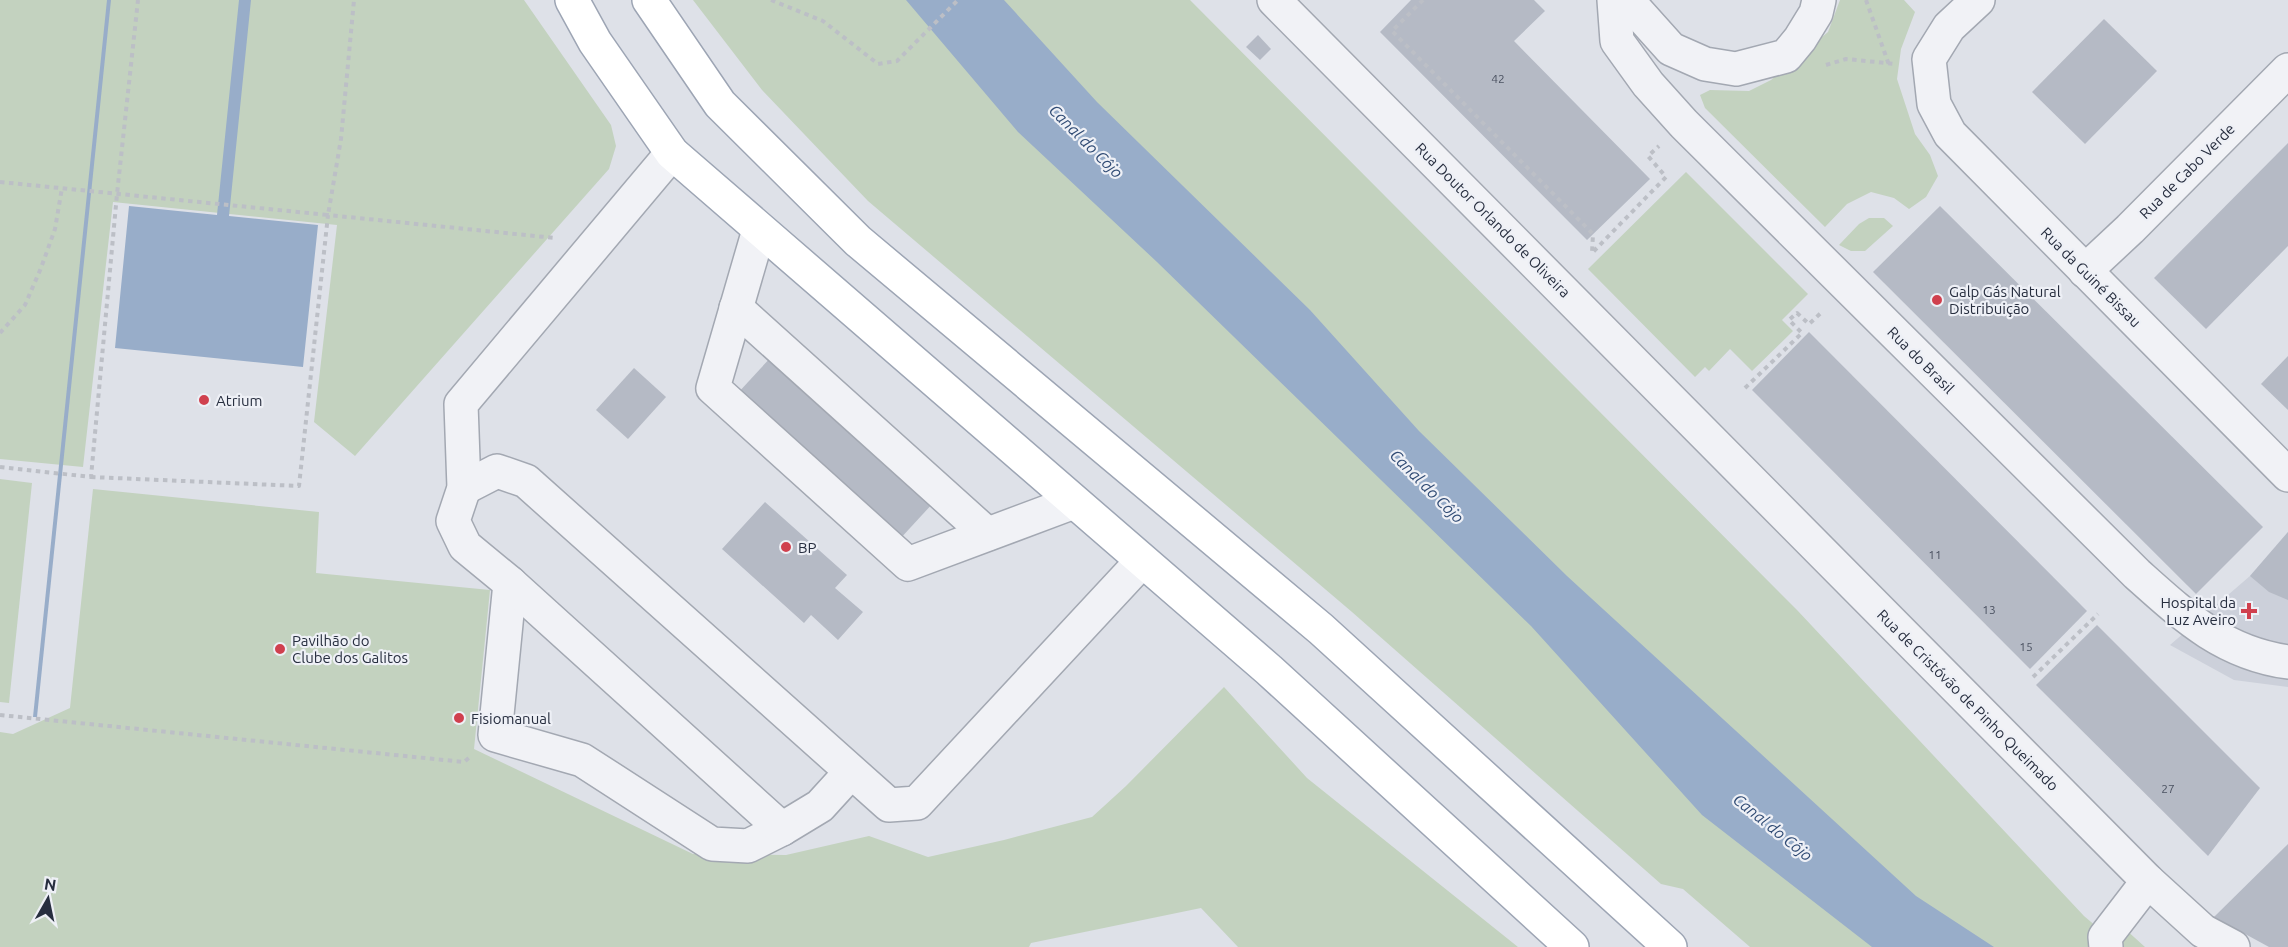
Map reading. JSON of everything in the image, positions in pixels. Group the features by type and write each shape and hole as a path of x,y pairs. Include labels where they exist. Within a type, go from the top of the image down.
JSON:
{"main road":[{"path":"572,0 595,42 672,153 1269,670 1572,947"},
{"path":"649,0 720,104 858,241 1322,628 1670,947"}],"street":[{"name":"Rua Doutor Orlando de Oliveira","path":"1274,0 1712,441"},
{"name":"Rua do Brasil","path":"1614,0 1617,41 1648,84 1684,124 2112,549 2185,617 2239,650 2288,662"},
{"path":"1627,0 1671,48 1705,64 1736,69 1786,56 1816,13 1819,0"},
{"path":"1929,59 1948,27 1978,0"},
{"name":"Rua da Guiné Bissau","path":"1929,59 1934,104 1950,134 2288,475"},
{"name":"Rua de Cabo Verde","path":"2085,271 2130,229 2288,70"},
{"path":"672,153 461,404 464,488 453,521 465,546 510,583 782,829"},
{"path":"759,230 714,388 908,564 1074,502"},
{"path":"736,308 987,534"},
{"name":"Rua de Cristóvão de Pinho Queimado","path":"1712,441 2148,881 2203,931 2233,947"},
{"path":"464,488 497,471 526,481 889,805 917,803 1142,561"},
{"path":"510,583 495,735 582,760 712,844 748,846 782,829 820,806 851,772"},
{"path":"2106,947 2105,937 2148,881"}],"path":[{"path":"91,477 117,194 138,0"},
{"path":"0,467 91,477 299,486 354,0"},
{"path":"771,0 823,21 878,64 897,61 958,0"},
{"path":"1423,0 1392,31 1593,234 1592,253 1661,182"},
{"path":"1866,0 1889,65"},
{"path":"1816,68 1846,59 1889,65 1929,59"},
{"path":"0,182 561,239"},
{"path":"0,333 25,305 41,268 56,229 62,188"},
{"path":"1745,388 1802,333 1789,320 1797,313 1809,324"},
{"path":"2032,677 2098,614"},
{"path":"0,716 464,762 495,735"}],"shaded area":[{"name":"Hospital da Luz Aveiro","path":"2288,532 2288,687 2234,680 2170,645 2250,576"}],"green space":[{"path":"0,0 524,0 611,125 616,146 609,169 355,456 314,422 337,225 113,202 83,467 0,459"},
{"path":"693,0 1190,0 1797,610 2084,916 2110,938 2124,928 2145,947 1750,947 1683,889 1661,884 1352,612 868,201 762,90"},
{"path":"1840,0 1904,0 1915,12 1901,49 1897,79 1915,134 1930,155 1938,176 1926,197 1909,209 1894,198 1871,192 1847,204 1825,227 1705,108 1700,95 1710,90 1749,91 1771,80 1828,32"},
{"path":"1686,172 1808,294 1782,320 1793,331 1752,371 1730,349 1709,371 1705,367 1695,377 1588,269"},
{"path":"1869,218 1884,218 1893,226 1865,251 1851,251 1839,245 1859,224"},
{"path":"0,479 32,483 9,703 0,702"},
{"path":"93,489 319,512 316,573 490,590 474,749 693,854 786,855 869,836 928,857 1092,817 1224,687 1307,778 1518,947 1238,947 1201,908 1031,943 1029,947 0,947 0,732 13,734 70,708"}],"water":[{"path":"107,0 111,0 37,717 33,717"},
{"path":"239,0 251,0 229,216 318,225 303,367 115,348 129,206 217,215"},
{"name":"Canal do Côjo","path":"906,0 1004,0 1097,102 1310,310 1419,431 1567,576 1916,896 1994,947 1872,947 1702,815 1531,626 1157,262 1018,132"}],"building":[{"path":"1411,0 1534,0 1545,11 1514,41 1650,179 1587,240 1380,32"},
{"path":"2104,19 2157,71 2085,144 2032,92"},
{"path":"1258,35 1271,49 1260,60 1246,47"},
{"path":"2288,143 2288,246 2206,329 2154,278"},
{"path":"1940,206 2263,527 2196,594 1873,272"},
{"path":"1809,332 2087,611 2030,669 1752,390"},
{"path":"772,356 934,502 899,540 737,394"},
{"path":"2288,356 2288,410 2261,384"},
{"path":"634,368 666,397 628,439 596,410"},
{"path":"765,502 847,575 835,588 863,612 838,640 811,615 804,623 722,549"},
{"path":"2288,532 2288,600 2269,592 2250,576"},
{"path":"2097,625 2260,788 2208,856 2036,685"},
{"path":"2288,844 2288,947 2269,947 2214,917"}],"place":[{"name":"Galp Gás Natural Distribuição","path":"1937,300"},
{"name":"Atrium","path":"204,400"},
{"name":"BP","path":"786,547"},
{"name":"Hospital da Luz Aveiro","path":"2249,611"},
{"name":"Pavilhão do Clube dos Galitos","path":"280,649"},
{"name":"Fisiomanual","path":"459,718"}]}
